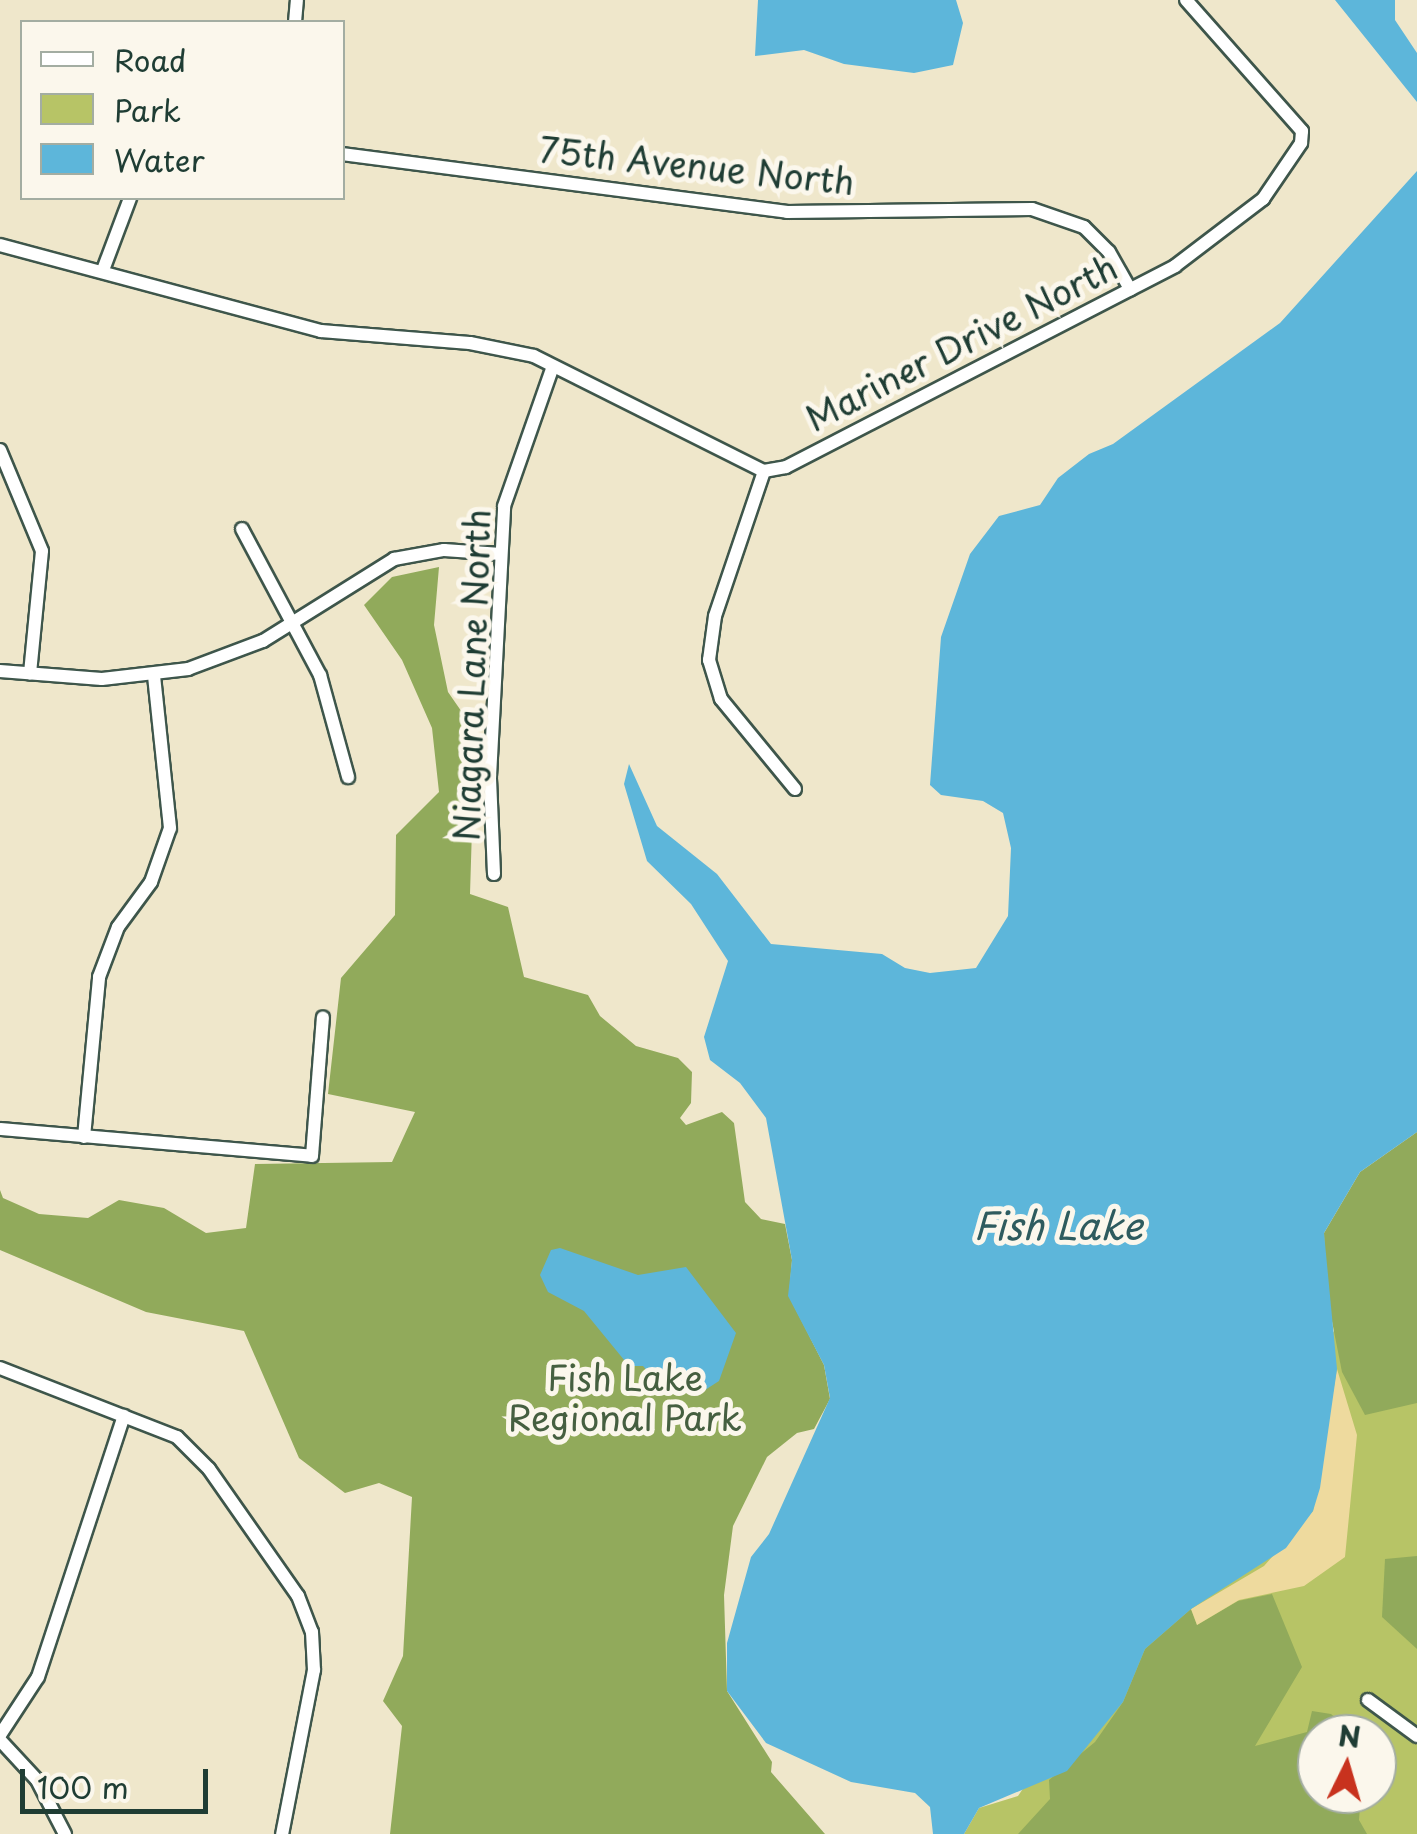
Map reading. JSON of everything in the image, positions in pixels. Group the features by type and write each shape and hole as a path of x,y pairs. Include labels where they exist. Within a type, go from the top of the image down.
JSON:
{"street":[{"name":"Mariner Drive North","path":"764,471 786,467 1130,289 1233,226 1263,199 1303,137 1299,124 1186,0"},
{"name":"75th Avenue North","path":"345,154 787,212 1032,209 1084,226 1110,252 1130,289"},
{"path":"102,270 129,200"},
{"path":"0,244 322,331 503,347 553,366 764,471 714,616 709,660 721,699 795,788"},
{"name":"Niagara Lane North","path":"494,874 490,777 501,554 516,458 553,366"},
{"path":"0,450 42,550 30,673"},
{"path":"242,529 290,626 320,676 348,777"},
{"path":"0,671 154,676 225,658 290,626 394,559 444,550 501,554"},
{"path":"84,1137 99,977 118,927 151,882 170,828 154,676"},
{"path":"0,1129 312,1156 323,1018"},
{"path":"0,1368 162,1429 198,1456 306,1614 314,1670 282,1834"},
{"path":"65,1834 38,1780 0,1738 38,1677 124,1416"},
{"path":"1368,1700 1417,1736"}],"green space":[{"name":"Fish Lake Regional Park","path":"439,567 434,625 448,692 475,731 470,894 508,907 524,977 588,995 600,1016 636,1046 678,1058 692,1072 691,1103 680,1118 686,1125 722,1112 734,1123 745,1202 761,1219 785,1224 792,1260 789,1296 824,1365 830,1399 814,1429 797,1433 767,1457 733,1526 724,1595 727,1691 772,1762 771,1772 825,1834 390,1834 402,1726 383,1701 403,1656 412,1497 379,1483 345,1493 299,1458 244,1331 146,1312 0,1250 0,1190 3,1198 39,1214 88,1218 119,1200 164,1208 206,1233 246,1228 255,1164 392,1162 415,1112 328,1094 341,978 395,915 396,835 439,792 432,728 402,660 364,605 392,577"},
{"path":"1417,1132 1417,1834 964,1834 979,1808 1018,1796 1334,1331"},
{"path":"1417,1132 1417,1403 1365,1415 1342,1372 1325,1286 1324,1233 1360,1172"},
{"path":"1417,1556 1417,1649 1382,1617 1385,1559"},
{"path":"1272,1594 1302,1667 1255,1746 1297,1735 1297,1814 1359,1814 1367,1834 1018,1834 1050,1799 1049,1780 1095,1742 1123,1702 1145,1649 1191,1609 1197,1625 1238,1601"}],"sand":[{"path":"1337,1369 1357,1435 1345,1557 1304,1586 1239,1600 1197,1625 1191,1609 1264,1566 1313,1511"}],"water":[{"path":"758,0 956,0 963,23 953,65 914,73 844,64 804,50 755,56"},
{"path":"1335,0 1395,0 1395,20 1417,53 1417,102"},
{"name":"Fish Lake","path":"1417,171 1417,1132 1360,1172 1324,1233 1337,1369 1320,1488 1313,1511 1286,1548 1191,1609 1145,1649 1123,1702 1067,1771 979,1808 964,1834 933,1834 930,1807 915,1793 851,1782 766,1743 727,1691 727,1643 751,1557 769,1534 830,1398 824,1365 788,1296 792,1260 766,1118 740,1083 710,1060 704,1037 728,961 691,904 647,861 624,784 629,764 657,826 717,874 771,944 882,954 905,968 930,973 976,968 1008,916 1011,848 1003,813 983,801 941,795 930,785 941,637 970,554 999,516 1040,505 1058,478 1089,454 1113,444 1280,323"},
{"path":"560,1248 638,1275 686,1267 736,1333 719,1381 705,1390 680,1390 658,1383 643,1366 629,1366 584,1311 548,1292 540,1275 551,1250"}]}
